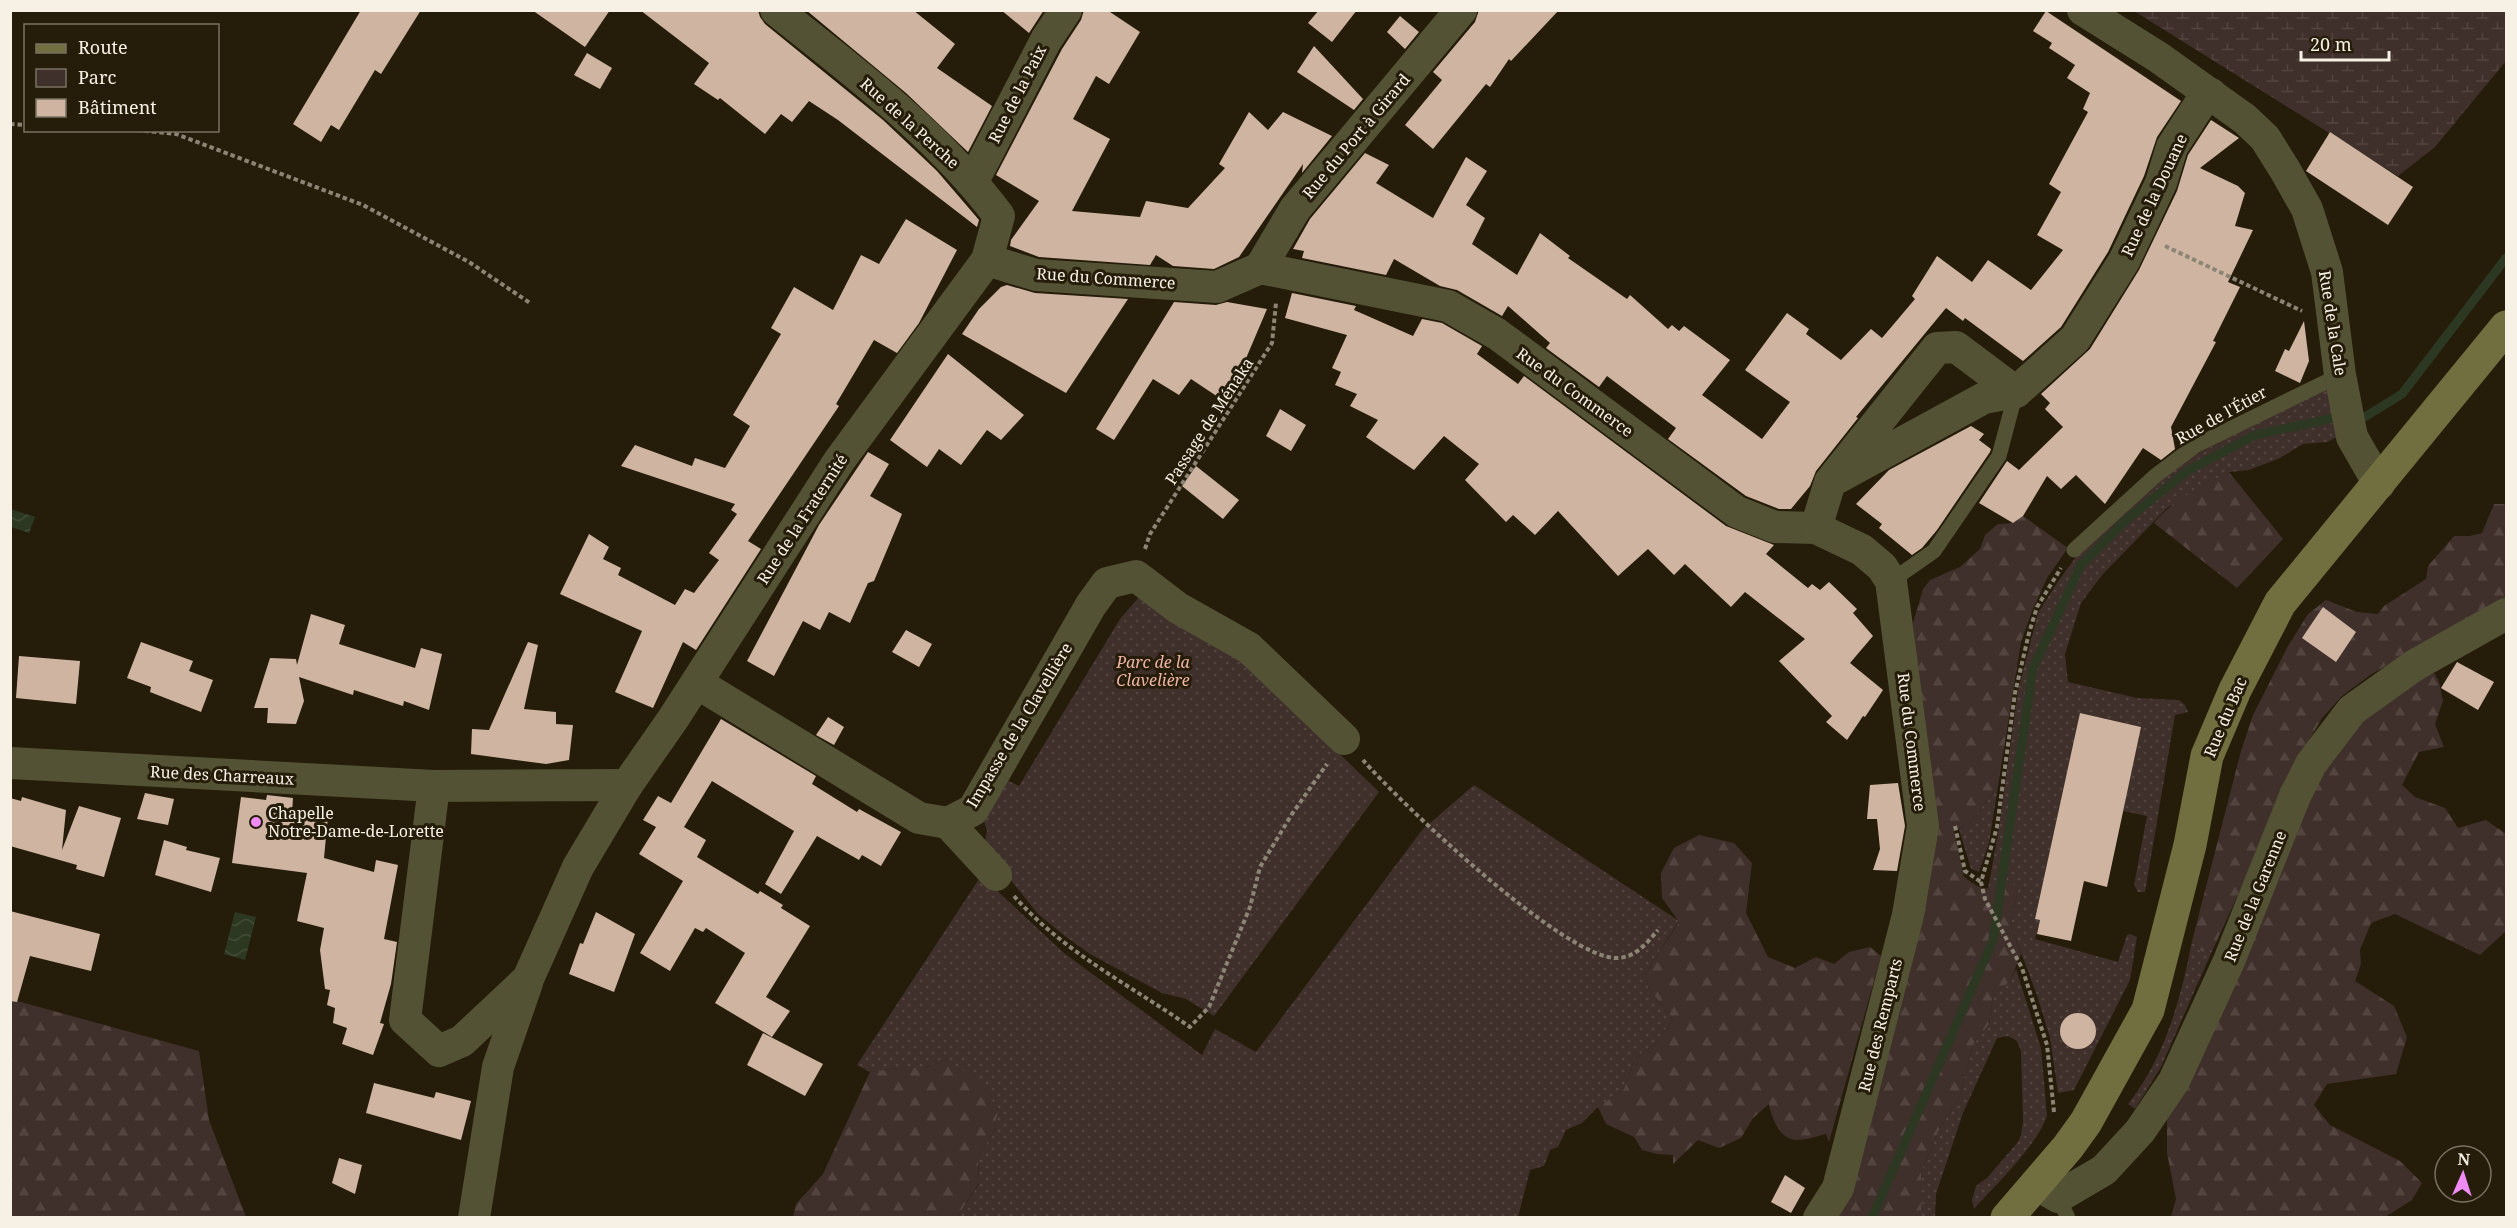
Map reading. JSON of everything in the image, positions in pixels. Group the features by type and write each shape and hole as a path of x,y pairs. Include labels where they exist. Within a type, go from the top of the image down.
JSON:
{"main road":[{"name":"Rue du Bac","path":"2007,1218 2054,1200 2086,1122 2148,1010 2190,845 2207,756 2235,690 2280,603 2506,327"}],"street":[{"name":"Rue de la Perche","path":"776,10 940,147 973,181 999,216 987,260"},
{"name":"Rue de la Paix","path":"973,181 1046,40 1066,10"},
{"name":"Rue du Port à Girard","path":"1269,270 1294,209 1461,10"},
{"name":"Rue de la Cale","path":"2083,10 2211,94 2245,119 2265,138 2307,209 2327,272 2352,437 2379,484"},
{"name":"Rue de la Douane","path":"2016,392 2075,339 2124,261 2161,183 2172,147 2200,104 2211,94"},
{"name":"Rue du Commerce","path":"987,260 1036,275 1217,286 1269,270 1448,306 1497,334 1737,512 1775,527 1816,528 1862,550 1882,567 1891,581 1923,826"},
{"name":"Rue de la Fraternité","path":"474,1218 498,1067 528,979 578,867 627,786 697,683 839,461 987,260"},
{"path":"1816,528 1830,482 1936,348 1956,347 2016,392"},
{"path":"1830,482 1984,398 2016,392"},
{"path":"1136,576 1178,608 1249,648 1344,739"},
{"name":"Impasse de la Clavellière","path":"948,823 973,810 1091,605 1107,583 1136,576"},
{"name":"Rue de la Garenne","path":"2054,1200 2104,1170 2140,1131 2174,1081 2229,961 2295,796 2323,747 2352,710 2382,687 2415,665 2506,614"},
{"path":"697,683 919,818 948,823 996,875"},
{"name":"Rue des Charreaux","path":"10,763 434,786 627,786"},
{"path":"434,786 405,1020 439,1051 462,1041 528,979"},
{"name":"Rue des Remparts","path":"1819,1218 1838,1188 1908,915 1923,826"}],"lane":[{"name":"Rue de l'Étier","path":"2074,550 2156,476 2195,446 2342,383"},
{"path":"1891,581 1934,551 1999,456 2016,392"}],"path":[{"path":"156,132 176,134 363,205 469,262 530,303"},
{"path":"2137,233 2334,326"},
{"name":"Passage de Ménaka","path":"1136,576 1150,534 1272,343 1269,270"},
{"path":"2055,1119 2047,1044 2022,968 1985,899 1981,882 1997,827 2014,693 2037,607 2074,550"},
{"path":"996,875 1032,915 1067,946 1190,1027 1209,1007 1218,988 1250,907 1260,867 1292,814 1344,739 1375,774 1474,867 1572,942 1616,958 1632,955 1646,945 1658,930"}],"green space":[{"path":"2134,11 2506,11 2506,61 2435,147 2398,176"},
{"path":"2323,390 2331,390 2337,437 2327,442 2303,444 2280,458 2249,470 2229,472 2167,508 2102,575 2081,603 2065,654 2068,682 2137,698 2179,700 2188,712 2175,715 2145,892 2138,892 2134,885 2147,816 2123,811 2141,727 2081,713 2035,918 2040,920 2035,939 2118,962 2127,935 2137,937 2130,980 2074,1090 2058,1093 2050,1038 2037,995 2011,926 2018,888 1988,889 2018,691 2038,613 2078,554 2147,489 2191,457"},
{"path":"2229,472 2283,539 2237,588 2154,523 2171,506"},
{"path":"2494,504 2506,504 2506,597 2370,675 2342,696 2322,718 2311,737 2213,949 2202,952 2192,941 2241,751 2253,715 2288,646 2308,614 2326,600 2357,612 2378,614 2384,606 2426,579 2428,566 2454,536 2482,533"},
{"path":"2023,516 2068,548 2047,578 2021,642 1998,786 1969,824 1954,831 1964,877 1985,889 2007,880 2018,888 2011,926 2021,954 2010,981 1993,996 1989,1024 1973,1045 1961,1094 1939,1130 1921,1172 1921,1217 1835,1218 1903,972 1916,661 1913,623 1923,589 1930,580 1960,567 1980,549 1985,535 1998,524 2013,523"},
{"name":"Parc de la Clavelière","path":"1139,597 1234,652 1379,792 1214,1016 1186,999 1162,993 1090,954 1065,936 1038,914 984,847 987,831 983,818 1000,777 1019,786 1120,619"},
{"path":"2421,672 2435,674 2439,682 2443,701 2435,724 2444,747 2419,752 2402,785 2415,797 2445,808 2458,828 2486,820 2506,834 2506,931 2480,955 2395,914 2371,923 2360,950 2361,964 2355,981 2394,1006 2407,1037 2396,1074 2327,1084 2314,1105 2330,1125 2400,1161 2422,1183 2412,1200 2385,1217 2171,1217 2176,1199 2167,1153 2167,1115 2319,774 2358,715"},
{"path":"1474,785 1679,921 1645,974 1649,989 1673,1019 1655,1044 1635,1058 1624,1089 1598,1107 1582,1123 1566,1130 1558,1147 1550,1150 1544,1166 1530,1170 1518,1217 957,1217 979,1184 978,1156 994,1132 998,1109 947,1059 925,1068 898,1068 870,1072 857,1065 981,876 1064,953 1202,1055 1215,1029 1256,1052 1422,830"},
{"path":"1998,786 1989,843 1979,872 1971,869 1959,829 1969,824"},
{"path":"1699,835 1734,843 1752,863 1746,913 1768,957 1795,968 1816,957 1834,964 1849,952 1870,947 1881,956 1829,1142 1826,1134 1801,1140 1785,1136 1774,1122 1769,1104 1753,1118 1741,1138 1719,1148 1698,1140 1673,1164 1673,1155 1642,1150 1634,1137 1606,1124 1598,1107 1624,1089 1635,1058 1655,1044 1673,1019 1649,989 1645,974 1679,922 1662,898 1661,873 1674,848"},
{"path":"2192,941 2202,952 2213,949 2161,1067 2135,1109 2128,1104 2152,1067 2170,1027 2183,984"},
{"path":"2016,969 2041,1048 2047,1115 2043,1126 2026,1151 1974,1209 1972,1200 1976,1186 1987,1178 2018,1142 2023,1121 2021,1051 2017,1041 2008,1036 1997,1038 1963,1113 1936,1194 1935,1217 1921,1218 1921,1172 1939,1130 1961,1094 1973,1045 1989,1024 1993,996 2010,981"},
{"path":"10,999 199,1051 209,1120 246,1217 11,1217"},
{"path":"947,1059 983,1084 998,1110 994,1132 978,1156 979,1183 957,1217 793,1217 796,1204 823,1174 870,1072 898,1068 925,1068"}],"water":[{"path":"11,509 35,517 29,533 11,527"},
{"path":"235,912 256,917 245,960 224,954"}],"building":[{"path":"361,10 421,10 381,74 375,70 339,130 331,125 321,142 293,124"},
{"path":"532,10 610,10 585,47"},
{"path":"640,10 758,10 765,24 883,120 937,171 979,220 977,227 838,120 809,101 792,122 781,114 765,134 720,98 718,100 694,84 709,63"},
{"path":"806,10 913,10 955,44 937,68 992,106 968,152 906,93"},
{"path":"1001,10 1044,10 1029,33"},
{"path":"1084,10 1107,10 1140,32 1109,84 1096,76 1073,119 1110,139 1072,211 1140,217 1146,201 1188,208 1225,168 1219,164 1249,112 1268,130 1283,112 1332,136 1302,173 1303,164 1239,257 1214,269 1173,266 1156,255 1150,265 1039,257 1010,246 1011,240 1039,201 996,175 1062,49 1081,20"},
{"path":"1319,10 1357,10 1332,42 1308,23"},
{"path":"1479,10 1559,10 1511,61 1509,59 1490,87 1486,84 1433,149 1405,125 1442,80 1433,72 1475,22"},
{"path":"2046,11 2181,101 2157,137 2144,176 2108,252 2061,327 2023,361 1965,318 1963,321 1946,308 1856,417 1858,418 1816,471 1810,486 1791,509 1779,509 1746,496 1668,439 1676,428 1607,376 1599,387 1546,348 1550,343 1508,306 1502,316 1457,290 1440,286 1394,259 1386,275 1302,258 1304,251 1293,249 1310,219 1365,153 1389,165 1376,183 1433,218 1466,157 1487,171 1466,205 1485,218 1472,244 1517,275 1540,233 1570,256 1568,258 1627,299 1630,295 1668,329 1672,325 1679,331 1684,326 1730,360 1702,395 1762,439 1790,402 1745,370 1787,313 1809,329 1806,334 1841,360 1871,329 1882,338 1915,299 1912,296 1937,256 1972,282 1988,260 2031,290 2063,250 2037,235 2061,192 2049,184 2088,112 2083,109 2090,93 2067,78 2075,65 2049,48 2052,43 2033,31"},
{"path":"1400,16 1419,32 1405,49 1387,32"},
{"path":"1314,46 1363,99 1354,110 1297,72"},
{"path":"587,53 612,68 600,89 574,75"},
{"path":"2211,120 2239,138 2200,168 2238,186 2245,193 2235,226 2253,230 2228,282 2240,287 2213,341 2216,342 2171,427 2175,449 2161,460 2143,448 2105,504 2076,475 2061,489 2047,476 2023,516 2013,523 1979,503 2007,461 2019,470 2063,427 2045,409 2050,403 2041,394 2090,349 2139,270 2177,191 2188,155"},
{"path":"2330,132 2413,187 2388,225 2306,171"},
{"path":"906,219 957,250 919,323 897,353 874,340 836,404 839,406 748,541 761,549 696,650 683,642 653,708 615,692 642,631 560,594 589,534 609,547 603,559 621,568 618,575 675,605 685,589 694,593 719,560 709,553 737,514 731,510 735,504 621,466 635,445 692,466 695,458 725,468 750,426 733,415 781,334 771,328 794,287 833,310 861,255 879,264"},
{"path":"1007,285 1035,293 1128,299 1066,393 962,334 979,309 1001,287"},
{"path":"1292,293 1356,306 1354,310 1413,336 1422,319 1442,323 1482,346 1477,354 1518,384 1524,376 1726,526 1774,545 1766,554 1808,588 1812,584 1820,590 1829,582 1857,609 1853,613 1873,636 1850,663 1883,690 1865,717 1863,716 1847,740 1826,722 1832,716 1779,661 1805,639 1745,592 1731,607 1685,564 1674,575 1648,549 1618,576 1558,511 1535,535 1513,515 1506,522 1465,480 1479,464 1444,436 1414,470 1366,437 1378,420 1350,406 1357,394 1335,385 1341,372 1332,368 1347,335 1285,318"},
{"path":"1174,302 1216,305 1227,302 1267,309 1227,403 1191,379 1179,395 1153,379 1114,440 1096,429"},
{"path":"2304,321 2309,361 2300,383 2275,371 2285,349 2289,351"},
{"path":"948,354 1024,415 1001,440 987,430 961,465 939,449 927,467 890,440"},
{"path":"1280,409 1306,425 1291,451 1266,436"},
{"path":"1971,426 1984,434 1979,440 1991,449 1990,452 1937,530 1922,548 1912,555 1879,528 1882,524 1856,504 1889,470"},
{"path":"868,452 889,464 870,496 902,514 874,581 868,583 850,623 829,612 820,630 803,621 774,676 747,661 819,525"},
{"path":"1196,466 1239,500 1223,519 1182,486"},
{"path":"2323,607 2356,632 2336,662 2302,638"},
{"path":"311,614 345,625 339,644 415,668 421,648 442,654 429,710 404,701 403,706 354,690 353,695 299,677 304,701 296,724 267,723 268,708 254,708 270,658 296,659 297,665"},
{"path":"906,630 932,644 919,667 892,652"},
{"path":"141,642 193,661 189,671 213,680 201,712 150,692 151,687 127,678"},
{"path":"528,642 538,645 524,709 556,712 556,724 573,725 569,760 546,764 471,754 472,729 489,730"},
{"path":"19,656 80,661 76,704 16,698"},
{"path":"2457,662 2494,682 2478,710 2441,688"},
{"path":"2080,713 2141,727 2107,887 2084,881 2071,941 2037,934 2040,920 2035,919"},
{"path":"828,717 844,727 834,745 816,735"},
{"path":"721,719 816,776 812,784 857,812 859,809 901,832 881,866 862,855 859,860 817,836 781,894 765,884 794,831 712,781 684,827 706,840 697,857 758,894 760,891 783,905 781,908 810,926 766,997 790,1011 772,1037 715,1003 745,953 706,928 703,932 695,928 670,971 640,953 683,881 639,854 656,827 643,820 658,796 671,803"},
{"path":"1898,783 1905,826 1897,871 1873,870 1880,849 1877,819 1867,819 1870,785"},
{"path":"145,793 174,799 168,825 137,819"},
{"path":"267,795 293,798 292,813 328,816 324,858 374,872 376,860 398,865 384,939 397,942 391,984 380,1023 384,1024 373,1055 342,1044 347,1028 333,1023 335,1008 327,1005 330,990 325,989 320,950 324,928 297,921 307,873 232,863 241,797 266,800"},
{"path":"22,797 66,810 62,850 79,806 121,818 104,877 76,869 77,865 10,846 10,798 21,801"},
{"path":"164,840 187,847 186,850 220,858 211,892 155,875"},
{"path":"10,911 100,934 91,971 30,956 17,1002 10,1001"},
{"path":"596,912 635,934 614,992 569,974 580,943 583,944"},
{"path":"2078,1013 2091,1018 2096,1031 2091,1044 2078,1049 2065,1044 2060,1031 2065,1018"},
{"path":"763,1033 823,1064 805,1096 747,1065"},
{"path":"374,1083 434,1098 436,1092 471,1101 461,1140 366,1113"},
{"path":"339,1158 362,1165 355,1194 332,1183"},
{"path":"1785,1175 1805,1188 1791,1213 1771,1202"}],"waterway":[{"path":"1872,1218 1993,940 2033,668 2081,565 2126,520 2187,471 2255,435 2334,418 2363,418 2402,394 2506,258"}],"place":[{"name":"Chapelle Notre-Dame-de-Lorette","path":"256,822"}]}
